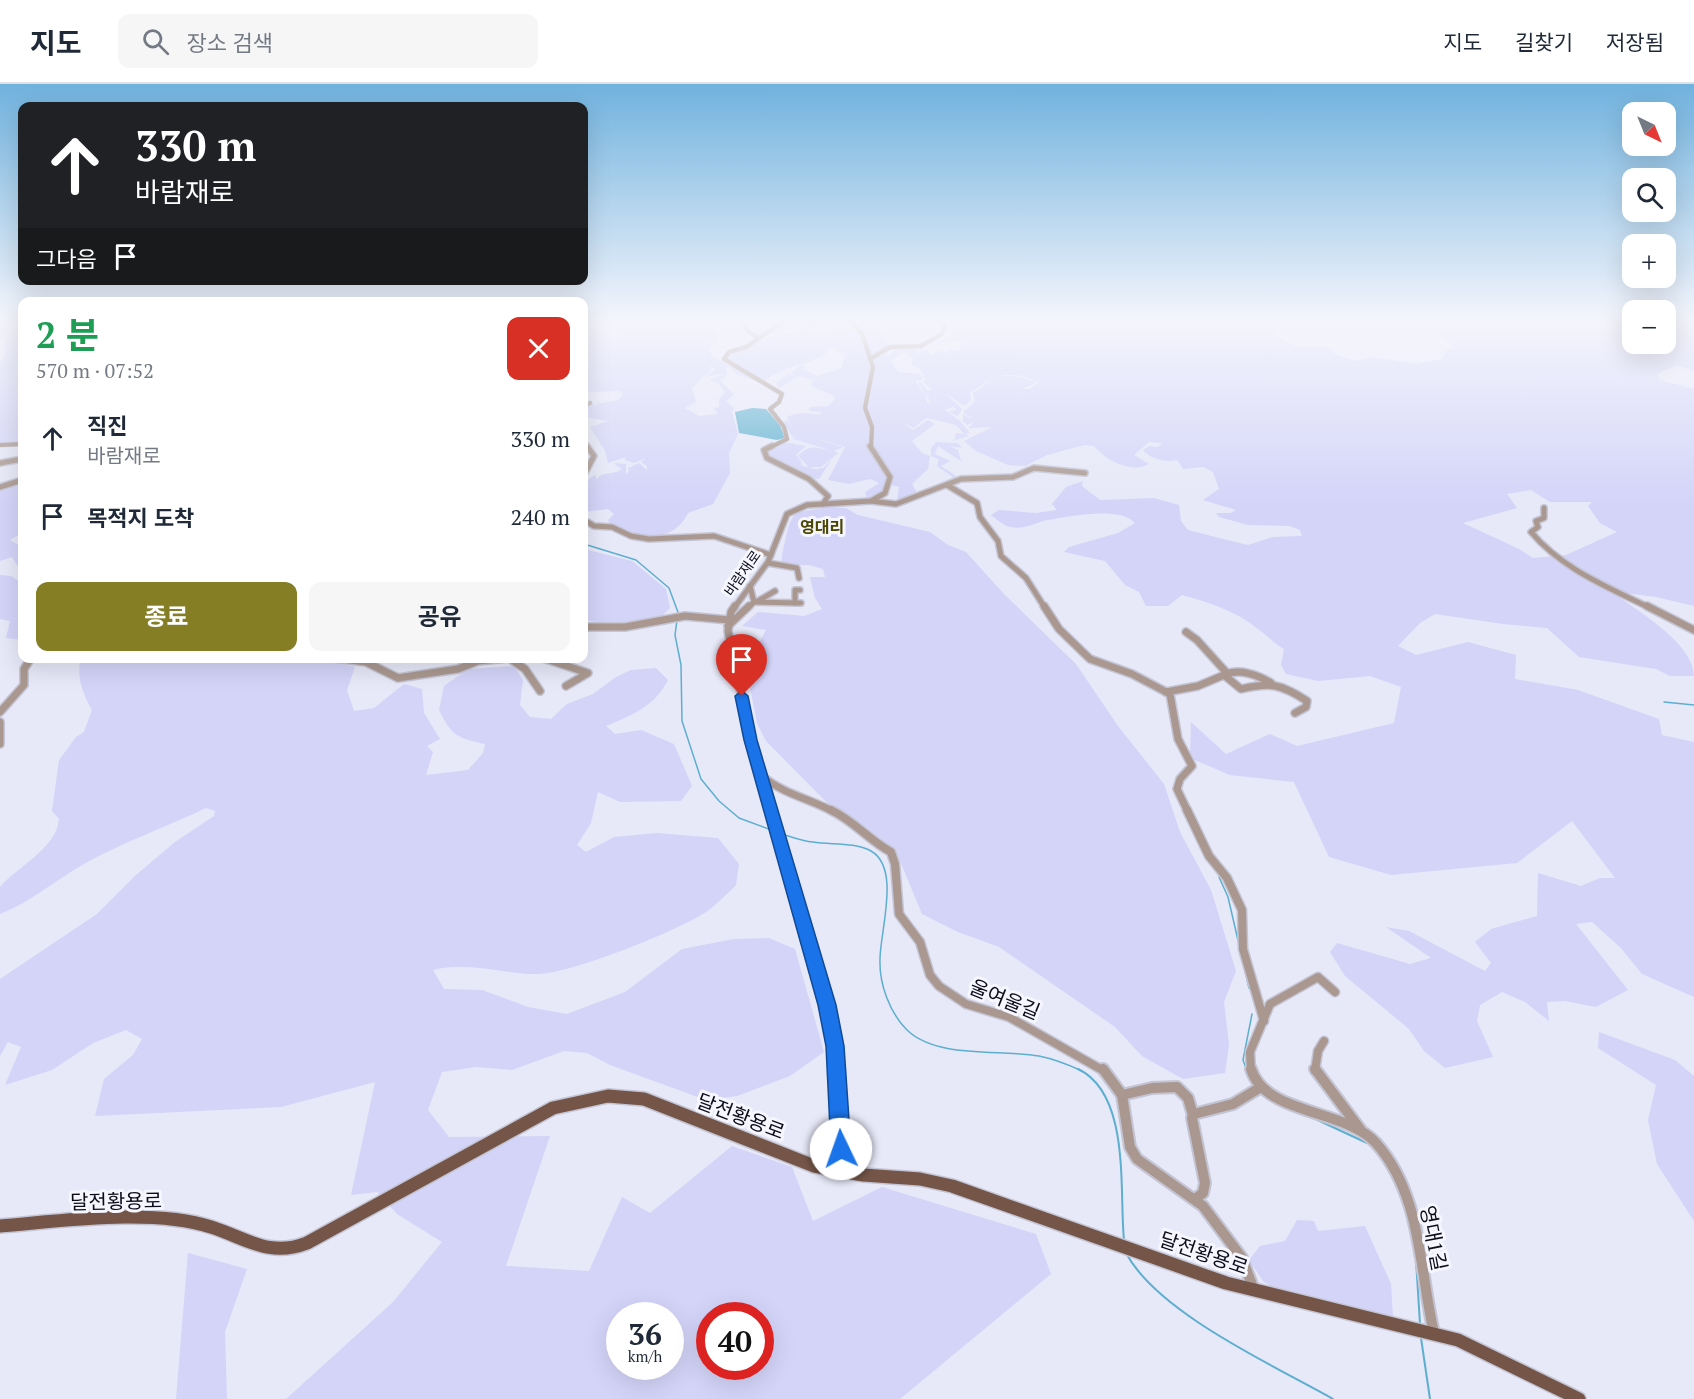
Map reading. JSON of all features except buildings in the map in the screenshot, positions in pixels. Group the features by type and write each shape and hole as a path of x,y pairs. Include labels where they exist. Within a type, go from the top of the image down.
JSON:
{"main road":[{"name":"달전황용로","path":"0,1226 131,1216 215,1226 261,1245 283,1250 307,1243 553,1108 608,1096 644,1099 814,1166 920,1179 952,1186 1254,1290 1458,1340 1580,1399"}],"street":[{"path":"763,382 782,394 779,402 770,409 783,424 788,436 787,439 767,446 764,450 767,458 812,480 826,491 828,496 823,504"},
{"path":"870,382 865,408 872,427 869,445 890,477 885,495 871,501"},
{"path":"0,445 18,444"},
{"path":"588,448 594,456 588,467"},
{"path":"0,463 18,460"},
{"name":"바람재로","path":"729,623 731,612 768,562 780,526 787,514 797,508 871,501 892,505 947,485 980,477 1013,477 1034,468 1085,473"},
{"path":"0,487 18,481"},
{"path":"947,485 977,503 980,517 998,540 1001,556 1026,578 1059,629 1072,642 1090,659 1132,674 1166,692 1172,703 1178,739 1192,766 1180,779 1177,789 1209,856 1227,878 1242,910 1243,949 1264,1021"},
{"path":"1544,508 1544,518 1537,520 1538,527 1531,532 1541,544 1574,570 1694,630"},
{"path":"588,522 594,526 612,527 631,536 649,539 714,536 771,555"},
{"path":"768,562 797,568 799,578"},
{"path":"750,586 755,602"},
{"path":"755,602 798,603 795,590 800,590"},
{"path":"588,627 625,627 685,616 729,623 755,602 775,591"},
{"path":"729,623 751,740 827,1005 835,1046 842,1171"},
{"path":"1186,632 1195,635 1206,649 1208,657 1241,689 1260,684 1273,685 1290,690 1307,701 1306,707 1295,713"},
{"path":"0,712 24,685 24,669 28,663"},
{"path":"368,663 398,678 417,677 458,669 473,663"},
{"path":"516,663 525,669 540,691"},
{"path":"558,663 588,673 566,686"},
{"path":"1166,692 1198,686 1225,674 1259,675 1273,685"},
{"path":"0,722 2,738 0,744"},
{"name":"울여울길","path":"762,776 780,791 811,800 849,819 871,841 891,852 895,864 899,914 920,942 930,975 939,986 966,1004 1009,1017 1091,1059 1109,1075 1122,1095 1130,1147 1137,1159 1195,1199 1238,1252 1254,1290"},
{"path":"1193,1115 1233,1104 1259,1088 1251,1074 1250,1051 1264,1021 1265,1011 1270,1004 1318,977 1335,993"},
{"name":"영대1길","path":"1324,1041 1318,1051 1315,1072 1360,1129 1388,1158 1415,1215 1428,1308 1424,1330"},
{"path":"1122,1095 1152,1088 1177,1088 1188,1098 1205,1188 1202,1195 1195,1199"},
{"name":"영대1길","path":"1259,1088 1285,1101 1360,1129"}],"shaded area":[{"path":"0,382 18,382 18,443 0,444"},
{"path":"588,382 698,382 692,389 696,402 685,408 699,416 718,414 714,408 719,407 719,399 725,392 716,382 721,382 734,394 726,401 734,408 732,412 738,434 729,453 730,473 713,504 688,513 673,530 654,536 632,533 611,525 608,520 614,514 608,509 588,512 588,479 595,475 597,479 602,475 622,469 613,463 626,464 626,474 629,471 628,468 639,463 647,470 647,466 641,462 646,458 634,463 625,460 626,457 608,463 605,451 590,427 608,421 588,418 588,405 593,404 598,407 596,404 618,400 623,394 620,391 590,392"},
{"path":"777,382 788,382 779,388"},
{"path":"812,382 916,382 926,396 927,402 936,408 929,403 930,401 919,382 927,390 933,390 923,382 985,382 970,393 971,400 964,406 945,393 962,409 958,416 949,412 957,409 953,407 940,411 945,410 960,421 970,433 965,434 969,436 952,441 956,433 964,434 956,425 926,418 913,428 903,423 913,430 928,420 935,424 912,441 922,453 930,456 928,469 912,484 917,493 897,502 899,487 887,484 883,494 867,499 865,492 878,484 870,494 879,483 870,479 849,484 828,480 845,447 820,440 843,447 834,451 838,453 821,467 810,467 819,471 816,469 823,468 832,459 819,479 805,477 782,466 767,450 784,442 806,446 796,455 801,465 806,467 808,466 798,456 806,449 833,451 794,439 791,437 796,438 791,435 784,422 787,420 792,428 787,417 803,413 821,415 819,414 823,412 809,411 810,407 828,406 835,399 834,396 811,386"},
{"path":"988,382 1036,383 1021,389 1030,389 1037,382 1668,382 1694,389 1694,606 1656,597 1610,591 1648,617 1674,639 1684,651 1694,676 1670,676 1656,669 1579,657 1547,628 1435,614 1420,623 1398,646 1416,655 1468,642 1516,655 1515,679 1578,690 1659,719 1662,735 1694,742 1694,997 1642,974 1621,948 1592,922 1576,924 1628,990 1596,1007 1565,1001 1547,1002 1549,1021 1525,1002 1502,992 1480,1005 1477,1021 1493,1057 1445,1068 1424,1051 1409,1029 1345,976 1330,952 1337,943 1410,964 1431,958 1386,927 1409,931 1485,971 1491,963 1475,942 1491,929 1537,916 1538,873 1581,886 1600,878 1615,878 1572,821 1517,863 1391,875 1329,857 1294,782 1230,775 1190,758 1191,722 1226,754 1270,734 1297,746 1394,723 1401,687 1370,676 1318,681 1286,674 1281,665 1284,649 1231,612 1182,595 1168,606 1146,606 1139,592 1125,585 1105,561 1064,552 1069,547 1118,533 1135,523 1128,518 1106,514 1081,515 1016,528 1006,525 991,515 999,510 1036,513 1057,510 1052,504 1066,487 1083,481 1082,486 1100,500 1154,498 1179,505 1181,521 1188,530 1248,545 1273,537 1302,536 1300,530 1290,526 1248,525 1219,517 1216,513 1230,513 1236,510 1203,500 1219,489 1213,472 1203,467 1183,469 1177,460 1159,460 1143,450 1149,446 1158,447 1162,443 1149,442 1134,455 1149,464 1142,467 1119,464 1094,446 1085,445 1047,455 1025,466 1008,465 976,451 964,441 992,427 968,428 975,422 967,425 963,421 963,414 969,418 975,415 969,417 963,412 975,402 973,393 987,383 1017,389","holes":["1531,490 1550,502 1592,502 1588,506 1600,523 1617,532 1566,555 1533,558 1463,523 1517,508 1507,494"]},
{"path":"752,408 766,409 780,425 785,438 777,440 739,433 735,412"},
{"path":"936,442 958,443 962,448 950,446 958,450 961,461 938,446 935,454 950,461 941,466 959,478 930,490 953,477 937,466 939,459 931,456 931,448"},
{"path":"18,482 18,535 10,540 18,545 18,565 12,557 0,561 0,489"},
{"path":"826,507 846,508 858,515 930,532 948,545 966,552 1004,594 1076,664 1118,726 1164,784 1180,832 1211,890 1236,971 1224,1002 1229,1045 1225,1073 1183,1079 1142,1056 1115,1027 999,947 958,932 922,914 895,849 854,830 766,741 757,723 746,667 766,630 742,626 758,612 804,616 822,609 815,598 810,577 825,577 823,569 809,565 782,565 782,559 790,523 796,514"},
{"path":"588,550 632,561 666,589 670,608 657,621 618,625 588,621"},
{"path":"0,575 11,576 18,580 18,640 6,638 10,621 0,619"},
{"path":"80,663 338,663 355,667 347,690 354,711 374,708 404,684 422,689 424,713 440,739 427,746 433,752 426,775 468,770 483,753 485,744 456,734 439,710 444,686 468,669 514,666 523,680 520,705 530,717 551,719 567,704 593,694 616,677 631,670 656,668 668,680 656,697 642,709 606,726 615,734 641,730 674,744 692,786 681,801 620,802 598,792 591,823 577,845 586,852 614,837 656,833 718,838 739,864 736,885 720,901 696,918 652,939 575,967 538,974 472,967 433,970 444,989 482,990 528,1007 567,1014 625,992 682,949 734,939 769,938 795,949 824,1052 790,1076 737,1096 706,1100 610,1065 587,1053 564,1051 512,1070 476,1067 442,1072 428,1110 449,1137 550,1136 506,1266 589,1271 622,1197 650,1213 732,1146 792,1167 813,1221 882,1187 1036,1234 1051,1274 900,1399 286,1399 393,1302 442,1242 397,1214 377,1192 351,1195 375,1082 281,1107 95,1116 104,1079 133,1055 142,1039 126,1030 93,1043 52,1070 5,1085 21,1047 8,1042 0,1056 0,979 97,914 136,875 175,842 214,816 215,811 206,808 99,856 0,914 0,887 44,848 57,829 59,819 52,811 59,760 76,737 84,732 92,710 79,674"},
{"path":"1599,1032 1675,1060 1694,1076 1694,1221 1657,1164 1648,1120 1656,1085 1598,1048"},
{"path":"1297,1220 1314,1221 1318,1231 1365,1226 1391,1284 1393,1317 1272,1287 1263,1281 1249,1260 1260,1246 1285,1241"},
{"path":"188,1253 247,1269 225,1332 227,1399 176,1399"}],"waterway":[{"path":"588,545 636,560 669,588 679,615"},
{"path":"677,620 675,635 681,665 682,721 701,779 719,801 739,818 774,831"},
{"path":"1664,702 1694,705"},
{"path":"782,834 820,843 857,846 871,851 880,859 887,885 880,959 881,978 890,1006 907,1030 920,1039 952,1049 1039,1056 1079,1070"},
{"path":"1219,877 1228,897 1249,988"},
{"path":"1246,1068 1243,1060 1252,1014"},
{"path":"1079,1070 1095,1082 1107,1100 1115,1121 1121,1171 1124,1240"},
{"path":"1248,1076 1253,1084"},
{"path":"1309,1116 1367,1143"},
{"path":"1126,1253 1142,1275 1163,1296 1190,1317 1250,1354 1333,1399"},
{"path":"1416,1260 1420,1324"},
{"path":"1421,1338 1430,1399"}],"district":[{"name":"영대리","path":"822,527"}],"route":[{"path":"742,696 754,753 827,1005 835,1046 841,1149"}]}
